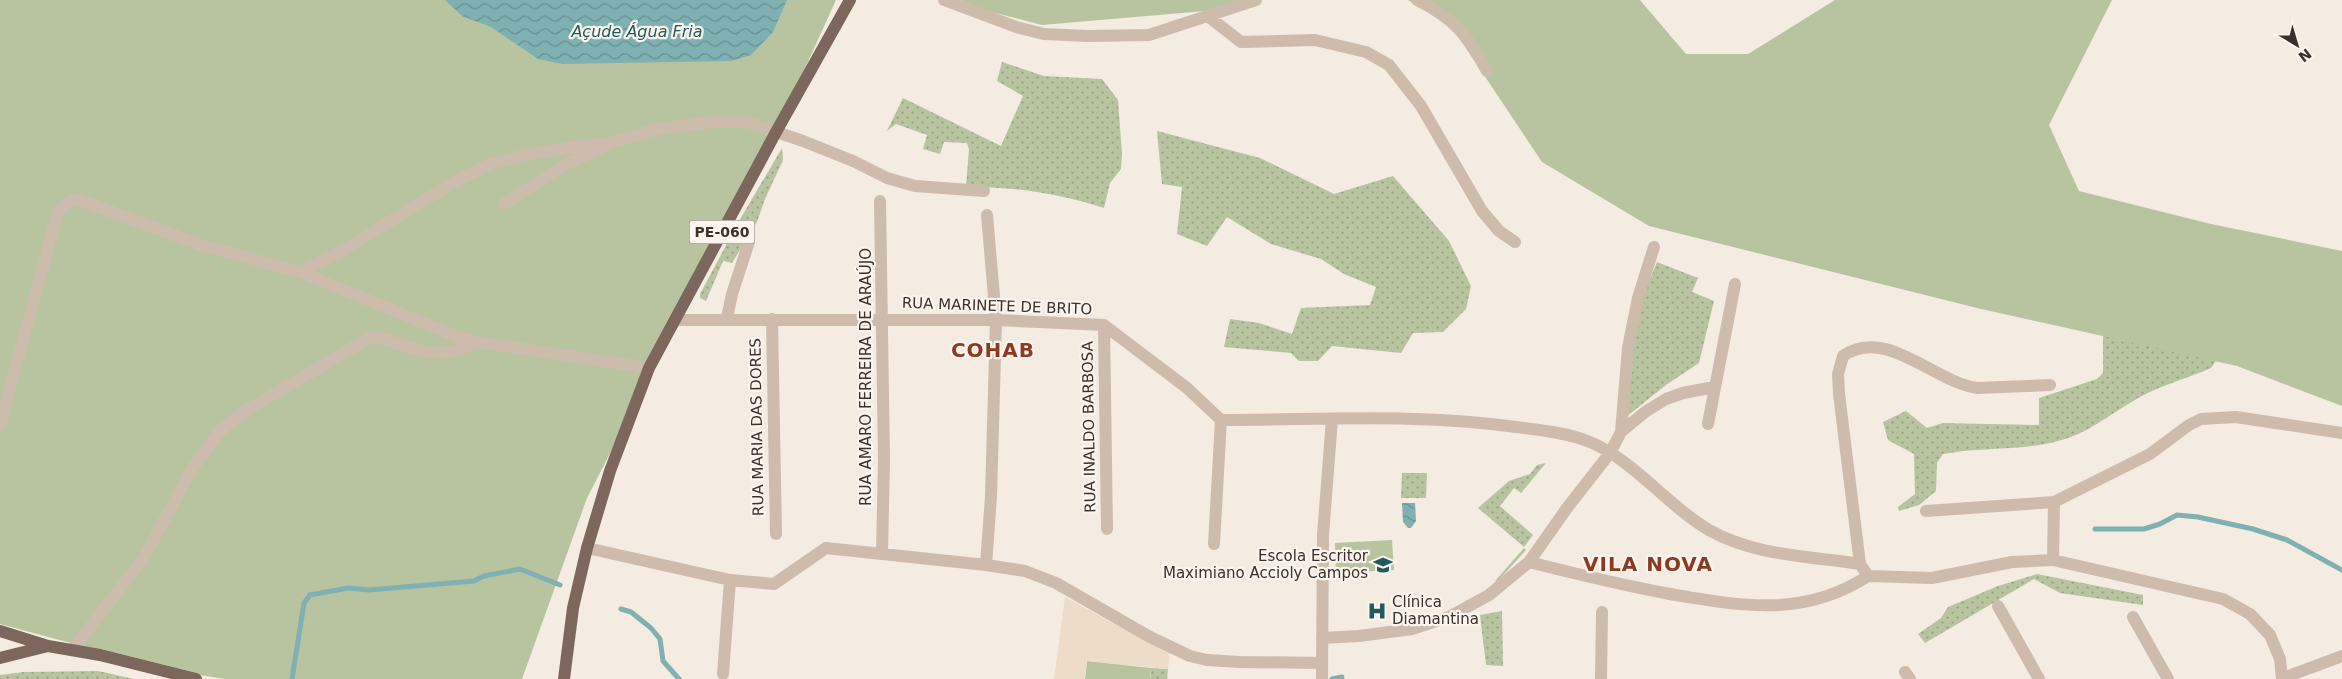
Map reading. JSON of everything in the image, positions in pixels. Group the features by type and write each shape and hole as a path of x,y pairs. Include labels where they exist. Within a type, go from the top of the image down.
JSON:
{"main road":[{"name":"PE-060","path":"564,677 573,608 587,548 610,471 649,368 776,132 850,0"},
{"path":"0,631 48,646 196,679"},
{"path":"0,658 48,646"}],"street":[{"path":"944,0 1008,24 1044,34 1150,34 1256,0"},
{"path":"1417,0 1454,24 1470,40 1487,71"},
{"path":"1209,16 1241,42 1315,40 1366,52 1388,65 1421,106 1482,211 1499,231 1515,242"},
{"path":"504,204 563,166 614,142 657,128 722,121 747,122 820,147 898,182 915,186 984,190"},
{"path":"300,272 348,248 427,198 494,163 528,154 614,142"},
{"path":"0,425 58,211 70,201 77,199 204,246 300,272 456,336 477,342 649,368"},
{"name":"RUA AMARO FERREIRA DE ARAÚJO","path":"880,201 883,319 882,553"},
{"path":"986,564 991,496 996,320 987,215"},
{"path":"727,318 732,294 749,242"},
{"path":"1621,432 1628,348 1638,298 1654,247"},
{"path":"1708,424 1735,284"},
{"name":"RUA MARINETE DE BRITO","path":"674,320 727,318 996,320 1077,322 1104,325 1187,388 1221,420"},
{"name":"RUA MARIA DAS DORES","path":"772,319 776,534"},
{"name":"RUA INALDO BARBOSA","path":"1104,325 1107,529"},
{"path":"72,650 143,559 177,495 209,444 240,414 371,337 377,337 424,352 436,353 451,352 477,342"},
{"path":"1868,576 1860,564 1839,394 1838,374 1843,356 1852,351 1878,347 1898,352 1944,378 1966,387 2050,385"},
{"path":"1322,638 1359,636 1412,629 1449,617 1495,591 1529,562 1567,508 1610,453 1621,432 1645,412 1666,400 1684,393 1714,387"},
{"path":"1926,511 2054,502 2150,454 2189,425 2201,419 2236,417 2342,433"},
{"path":"1214,544 1221,420 1430,418 1501,425 1570,436 1590,442 1610,453 1698,523 1730,540 1743,545 1794,556 1860,564"},
{"path":"587,548 730,580 774,584 826,548 986,564 1039,576 1150,637 1190,656 1207,660 1322,672 1323,536 1332,419"},
{"path":"2053,560 2054,502"},
{"path":"1529,562 1608,582 1725,603 1766,607 1791,605 1827,596 1852,587 1868,576 1932,578 2012,562 2053,560 2223,599 2235,604 2250,614 2270,635 2280,659 2282,678 2342,656"},
{"path":"723,674 730,580"},
{"path":"1998,606 2039,679"},
{"path":"1602,612 1602,679"},
{"path":"2134,616 2168,679"}],"green space":[{"path":"0,0 836,0 776,132 587,498 522,679 225,679 175,671 0,624"},
{"path":"961,0 1255,0 1205,11 1042,25 980,9"},
{"path":"1408,0 1640,0 1686,54 1748,54 1835,0 2112,0 2049,125 2079,191 2211,224 2342,251 2342,406 2237,366 1981,309 1649,226 1542,162 1452,27"},
{"path":"1002,62 1044,76 1102,79 1118,100 1122,154 1121,169 1110,183 1104,208 1036,192 966,187 969,149 967,143 944,142 940,154 923,149 927,135 896,124 887,131 903,98 1001,146 1023,96 997,81"},
{"path":"1157,131 1260,158 1334,194 1393,176 1449,241 1471,286 1466,309 1443,332 1413,333 1401,353 1332,346 1318,361 1299,361 1291,353 1224,347 1230,319 1259,323 1292,334 1301,308 1370,305 1376,287 1344,274 1321,259 1271,244 1227,217 1207,246 1177,234 1182,187 1162,184"},
{"path":"782,148 783,160 765,199 757,222 732,263 723,261 706,301 700,298 700,294 739,221"},
{"path":"1657,262 1698,278 1692,292 1714,301 1699,363 1666,385 1626,417 1637,311"},
{"path":"2103,328 2217,359 2211,368 2148,393 2087,430 2068,438 2022,447 1943,454 1937,463 1936,491 1919,505 1899,511 1898,507 1915,494 1914,454 1888,440 1883,422 1906,411 1927,428 1943,423 2039,425 2039,398 2097,379 2103,373"},
{"path":"1546,463 1521,493 1514,488 1500,506 1533,535 1524,547 1478,508 1509,481 1530,474 1537,465"},
{"path":"1402,473 1427,473 1426,498 1401,498"},
{"path":"1392,540 1394,570 1336,573 1335,543"},
{"path":"1524,548 1526,550 1497,582 1495,581"},
{"path":"2037,574 2143,595 2143,605 2060,593 2034,579 1925,643 1918,634 1941,618 1948,607 1998,586"},
{"path":"1502,611 1503,666 1486,665 1480,615"},
{"path":"1087,661 1151,668 1150,679 1085,679"},
{"path":"1151,668 1168,669 1167,679 1150,679"},
{"path":"98,671 134,679 0,679 0,675 24,672"}],"shaded area":[{"path":"1065,597 1112,623 1142,633 1170,648 1168,669 1087,661 1085,679 1054,679"}],"water":[{"name":"Açude Água Fria","path":"445,0 787,0 773,32 751,55 731,61 562,64 538,59 491,27 462,16"},
{"path":"1402,503 1415,503 1416,521 1411,528 1408,528 1403,522"}],"waterway":[{"path":"2095,529 2144,529 2160,524 2177,515 2198,517 2253,529 2287,540 2342,570"},
{"path":"292,679 304,603 310,595 348,588 369,590 474,581 484,576 520,569 560,585"},
{"path":"621,609 631,612 651,628 660,639 663,661 679,679"},
{"path":"1332,679 1342,677"}],"place":[{"name":"Escola Escritor Maximiano Accioly Campos","path":"1383,565"},
{"name":"Clínica Diamantina","path":"1377,611"}],"district":[{"name":"COHAB","path":"993,350"},
{"name":"VILA NOVA","path":"1648,564"}]}
